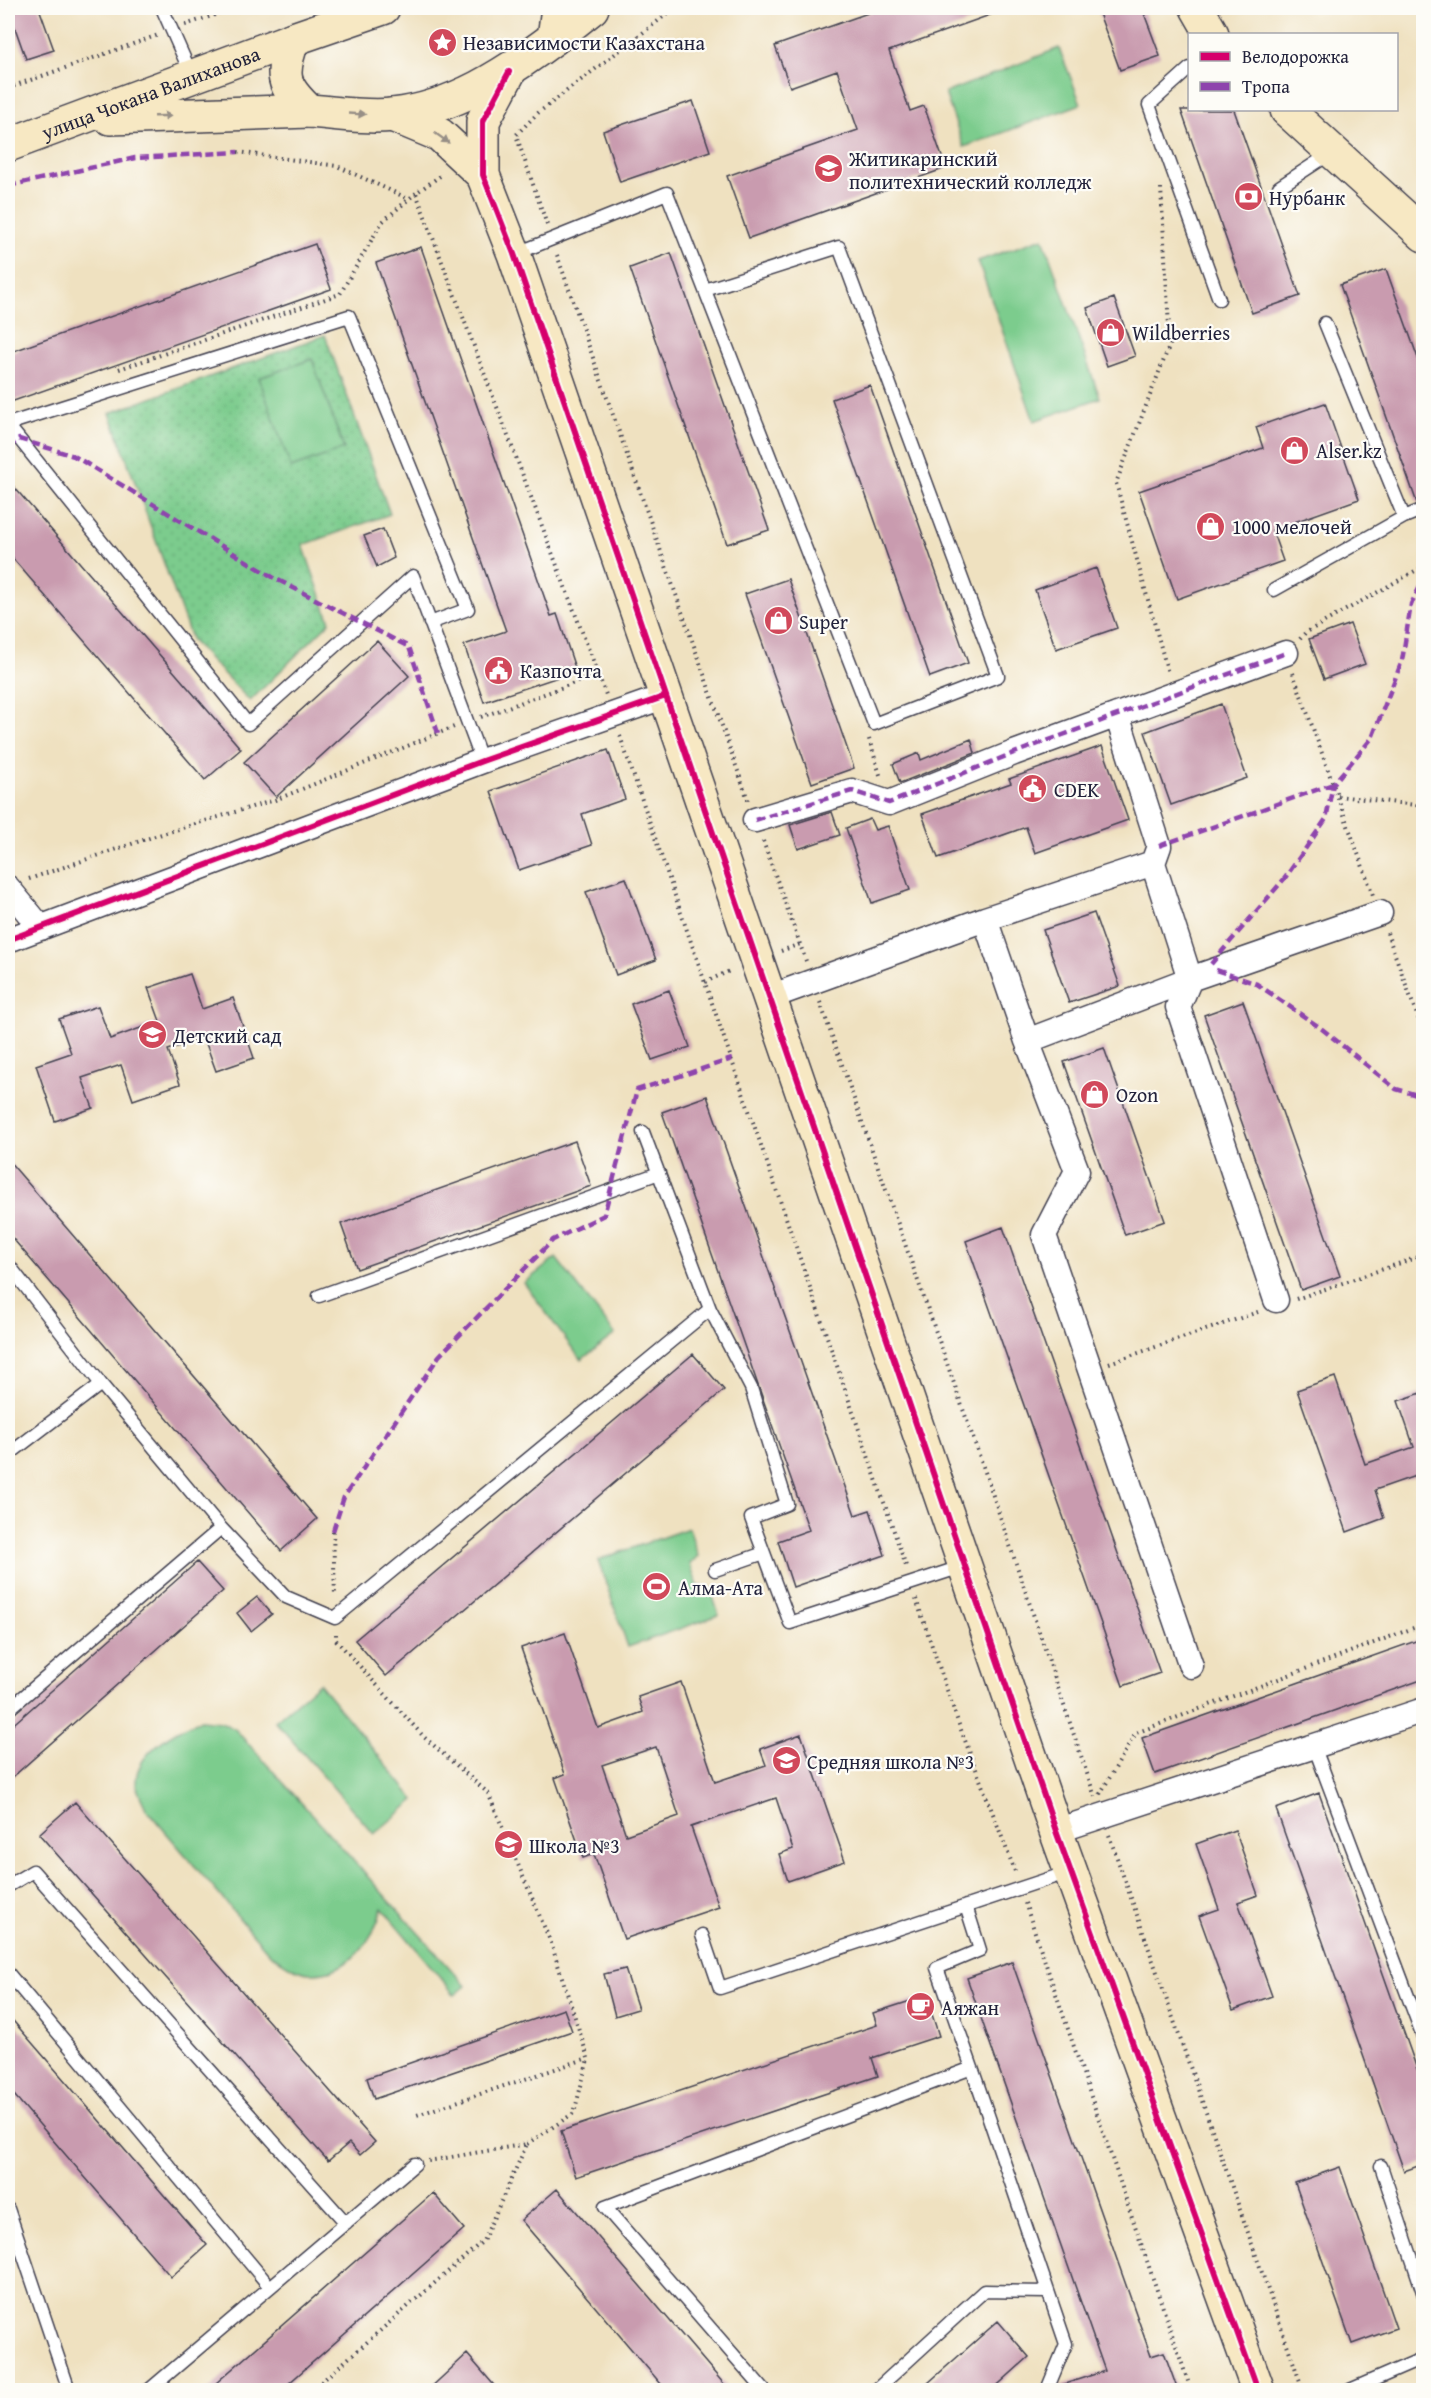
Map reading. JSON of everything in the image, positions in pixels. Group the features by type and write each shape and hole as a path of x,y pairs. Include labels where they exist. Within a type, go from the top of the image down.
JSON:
{"street":[{"name":"улица Чокана Валиханова","path":"8,145 383,8"},
{"path":"592,8 556,23 509,72 483,121 483,175 514,254 1056,1831 1258,2391"},
{"path":"1197,8 1211,33"},
{"path":"293,39 284,64 289,92 309,111"},
{"path":"84,118 309,111 392,115 450,101 509,72"},
{"path":"1288,111 1424,235"},
{"path":"392,115 440,135 483,175"},
{"path":"755,820 852,791 889,803 1286,653"},
{"path":"8,940 482,761 666,696"},
{"path":"1117,715 1160,846 1153,863 1190,980 1178,1007 1276,1300"},
{"path":"770,997 985,919 1153,863"},
{"path":"13,885 41,928"},
{"path":"1027,1041 1380,913"},
{"path":"985,919 1027,1041 1077,1171 1044,1235 1191,1666"},
{"path":"1056,1831 1102,1804 1314,1746 1424,1710"}],"lane":[{"path":"162,8 193,77"},
{"path":"1188,70 1149,105 1219,299"},
{"path":"1279,187 1332,152"},
{"path":"514,254 667,194 874,724 998,676 839,247 705,290"},
{"path":"430,623 468,609 349,316 8,425 248,724 413,576 430,623 482,761"},
{"path":"1324,323 1404,517"},
{"path":"1274,590 1404,517 1424,510"},
{"path":"643,1132 710,1309 751,1388 787,1504 751,1518 790,1623 965,1566"},
{"path":"319,1296 658,1173"},
{"path":"8,1264 101,1384 221,1528 286,1597 335,1618 710,1309"},
{"path":"8,1455 101,1384"},
{"path":"8,1710 221,1528"},
{"path":"715,1570 764,1553"},
{"path":"1314,1746 1424,2039"},
{"path":"8,1886 33,1871 346,2223"},
{"path":"702,1935 720,1988 1070,1871"},
{"path":"966,1906 980,1950 938,1968 1066,2344 1049,2385 1050,2391"},
{"path":"8,1973 270,2287"},
{"path":"764,2391 605,2207 972,2068"},
{"path":"149,2391 415,2164"},
{"path":"1381,2166 1424,2295"},
{"path":"8,2209 69,2391"},
{"path":"876,2391 984,2291 1048,2292"},
{"path":"1350,2391 1424,2358"}],"path":[{"path":"8,88 235,8"},
{"path":"675,8 538,113 516,135 1102,1804 1303,2391"},
{"path":"238,152 337,166 409,199"},
{"path":"1166,152 1161,192 1170,344 1116,483 1174,694"},
{"path":"107,373 340,294 382,222 440,176"},
{"path":"416,193 598,674 958,1722 1020,1888 1191,2391"},
{"path":"1424,566 1305,633 1286,653 1424,1034"},
{"path":"13,885 152,837 275,800 467,722 598,674"},
{"path":"874,724 869,739 889,803"},
{"path":"1338,796 1424,806"},
{"path":"333,1531 336,1640 424,1737 488,1793 551,1943 588,2058 574,2113 527,2144 415,2164"},
{"path":"1102,1804 1136,1733 1424,1624"},
{"path":"414,2116 588,2058"},
{"path":"312,2391 483,2241 527,2144"}],"green space":[{"path":"1059,48 1081,104 964,147 945,93"},
{"path":"1043,238 1100,398 1034,421 978,261"},
{"path":"325,335 390,514 303,545 330,622 250,701 192,641 110,413"},
{"path":"312,359 344,449 291,468 259,378"},
{"path":"556,1258 615,1334 581,1360 524,1283"},
{"name":"Алма-Ата","path":"689,1528 698,1556 690,1564 698,1586 710,1588 719,1615 628,1647 598,1560"},
{"path":"319,1683 415,1800 374,1834 275,1721"},
{"path":"201,1720 221,1722 235,1729 466,1986 455,1995 382,1908 366,1943 358,1953 337,1968 325,1972 300,1971 269,1953 146,1809 137,1788 138,1771 150,1752 181,1729"}],"building":[{"path":"8,8 39,8 54,50 26,59"},
{"path":"882,8 1004,8 1004,10 889,51 910,111 924,106 946,168 749,238 727,176 858,130 837,70 790,87 775,46"},
{"path":"1097,8 1142,8 1160,56 1120,70"},
{"path":"693,101 710,151 620,182 603,131"},
{"path":"1181,110 1234,111 1300,296 1252,313"},
{"path":"315,244 331,289 8,403 8,353"},
{"path":"421,247 551,616 557,614 576,671 484,702 464,645 506,631 376,263"},
{"path":"671,253 769,530 727,544 630,268"},
{"path":"1386,269 1424,375 1424,501 1417,503 1340,285"},
{"name":"Wildberries","path":"1114,298 1135,356 1107,366 1087,308"},
{"path":"870,385 968,663 930,677 832,399"},
{"path":"1325,403 1359,499 1272,530 1283,561 1177,599 1139,491 1263,448 1256,427"},
{"path":"8,480 241,749 205,780 8,553"},
{"path":"383,529 394,558 377,567 364,536"},
{"path":"1096,568 1117,628 1056,649 1035,590"},
{"path":"788,579 854,768 812,783 745,594"},
{"path":"1350,624 1365,664 1324,679 1309,639"},
{"path":"377,641 409,676 276,797 244,762"},
{"path":"1221,704 1247,778 1171,805 1145,732"},
{"path":"971,739 975,753 900,783 893,764 919,753 921,760"},
{"path":"1102,746 1128,820 1035,853 1026,827 938,858 922,814 1011,783 1009,779"},
{"path":"608,750 625,799 582,814 592,845 519,870 491,791"},
{"path":"832,812 840,835 798,849 790,825"},
{"path":"870,819 875,830 888,826 910,890 872,903 846,828"},
{"path":"626,878 656,960 616,975 586,892"},
{"path":"1094,913 1120,986 1069,1003 1043,930"},
{"path":"190,974 202,1009 233,998 254,1058 216,1071 204,1038 168,1050 180,1084 133,1100 121,1065 82,1078 93,1108 55,1121 36,1065 71,1053 59,1019 98,1006 110,1039 160,1021 148,988"},
{"path":"669,990 690,1047 652,1060 631,1004"},
{"path":"1243,1001 1340,1276 1301,1290 1204,1015"},
{"path":"1104,1048 1165,1221 1125,1235 1064,1062"},
{"path":"707,1096 855,1515 870,1510 885,1555 793,1587 778,1541 809,1530 662,1112"},
{"path":"575,1141 591,1186 357,1269 341,1224"},
{"path":"8,1160 317,1519 281,1551 8,1233"},
{"path":"1003,1227 1160,1673 1123,1686 966,1241"},
{"path":"693,1354 724,1390 386,1676 355,1640"},
{"path":"1335,1377 1365,1464 1414,1447 1398,1401 1424,1392 1424,1473 1375,1490 1384,1518 1347,1532 1297,1390"},
{"path":"197,1562 223,1591 8,1781 8,1729"},
{"path":"257,1597 272,1614 251,1631 237,1613"},
{"path":"565,1633 598,1728 643,1712 638,1697 681,1682 715,1782 766,1765 760,1749 801,1734 845,1861 788,1881 779,1854 793,1849 776,1798 691,1827 719,1907 624,1939 594,1854 583,1858 555,1778 565,1774 521,1648","holes":["656,1747 679,1816 626,1835 602,1765"]},
{"path":"1424,1638 1424,1679 1155,1774 1142,1738"},
{"path":"1319,1793 1424,2089 1424,2164 1404,2171 1276,1809"},
{"path":"75,1802 375,2142 360,2155 349,2143 328,2161 39,1834"},
{"path":"1235,1830 1258,1895 1238,1902 1272,1996 1233,2010 1199,1916 1219,1909 1196,1844"},
{"path":"1012,1962 1151,2356 1164,2352 1178,2391 1058,2391 1058,2386 1105,2371 967,1978"},
{"path":"625,1969 638,2009 615,2016 604,1974"},
{"path":"926,1996 939,2036 872,2058 878,2076 576,2177 561,2131 877,2025 873,2013"},
{"path":"564,2009 572,2031 374,2099 367,2078"},
{"path":"8,2015 207,2245 171,2277 8,2088"},
{"path":"1340,2167 1396,2328 1352,2344 1295,2183"},
{"path":"557,2189 730,2391 667,2391 521,2220"},
{"path":"433,2193 464,2229 280,2391 207,2391"},
{"path":"998,2321 1029,2357 991,2391 919,2391"},
{"path":"467,2354 499,2391 427,2391"}],"marked path":[{"path":"8,186 135,158 238,152"},
{"path":"8,448 19,439 74,456 276,579 409,647 438,733"},
{"path":"1211,964 1285,878 1326,819 1333,784 1372,738 1402,661 1411,604 1424,579"},
{"path":"755,820 852,791 889,803 1014,753 1286,653"},
{"path":"1159,846 1333,784"},
{"path":"1216,970 1257,984 1322,1029 1396,1089 1424,1097"},
{"path":"333,1531 344,1497 439,1356 553,1240 604,1215 637,1090 732,1059"}],"cycle path":[{"path":"509,72 483,121 483,175 514,254 1056,1831 1258,2390"},
{"path":"8,940 482,761 666,696"}],"place":[{"name":"Независимости Казахстана","path":"442,42"},
{"name":"Житикаринский политехнический колледж","path":"828,169"},
{"name":"Нурбанк","path":"1248,197"},
{"name":"Wildberries","path":"1111,332"},
{"name":"Alser.kz","path":"1295,450"},
{"name":"1000 мелочей","path":"1211,526"},
{"name":"Super","path":"778,621"},
{"name":"Казпочта","path":"499,670"},
{"name":"CDEK","path":"1033,789"},
{"name":"Детский сад","path":"152,1035"},
{"name":"Ozon","path":"1095,1094"},
{"name":"Алма-Ата","path":"657,1587"},
{"name":"Средняя школа №3","path":"786,1761"},
{"name":"Школа №3","path":"508,1845"},
{"name":"Аяжан","path":"920,2007"}]}
